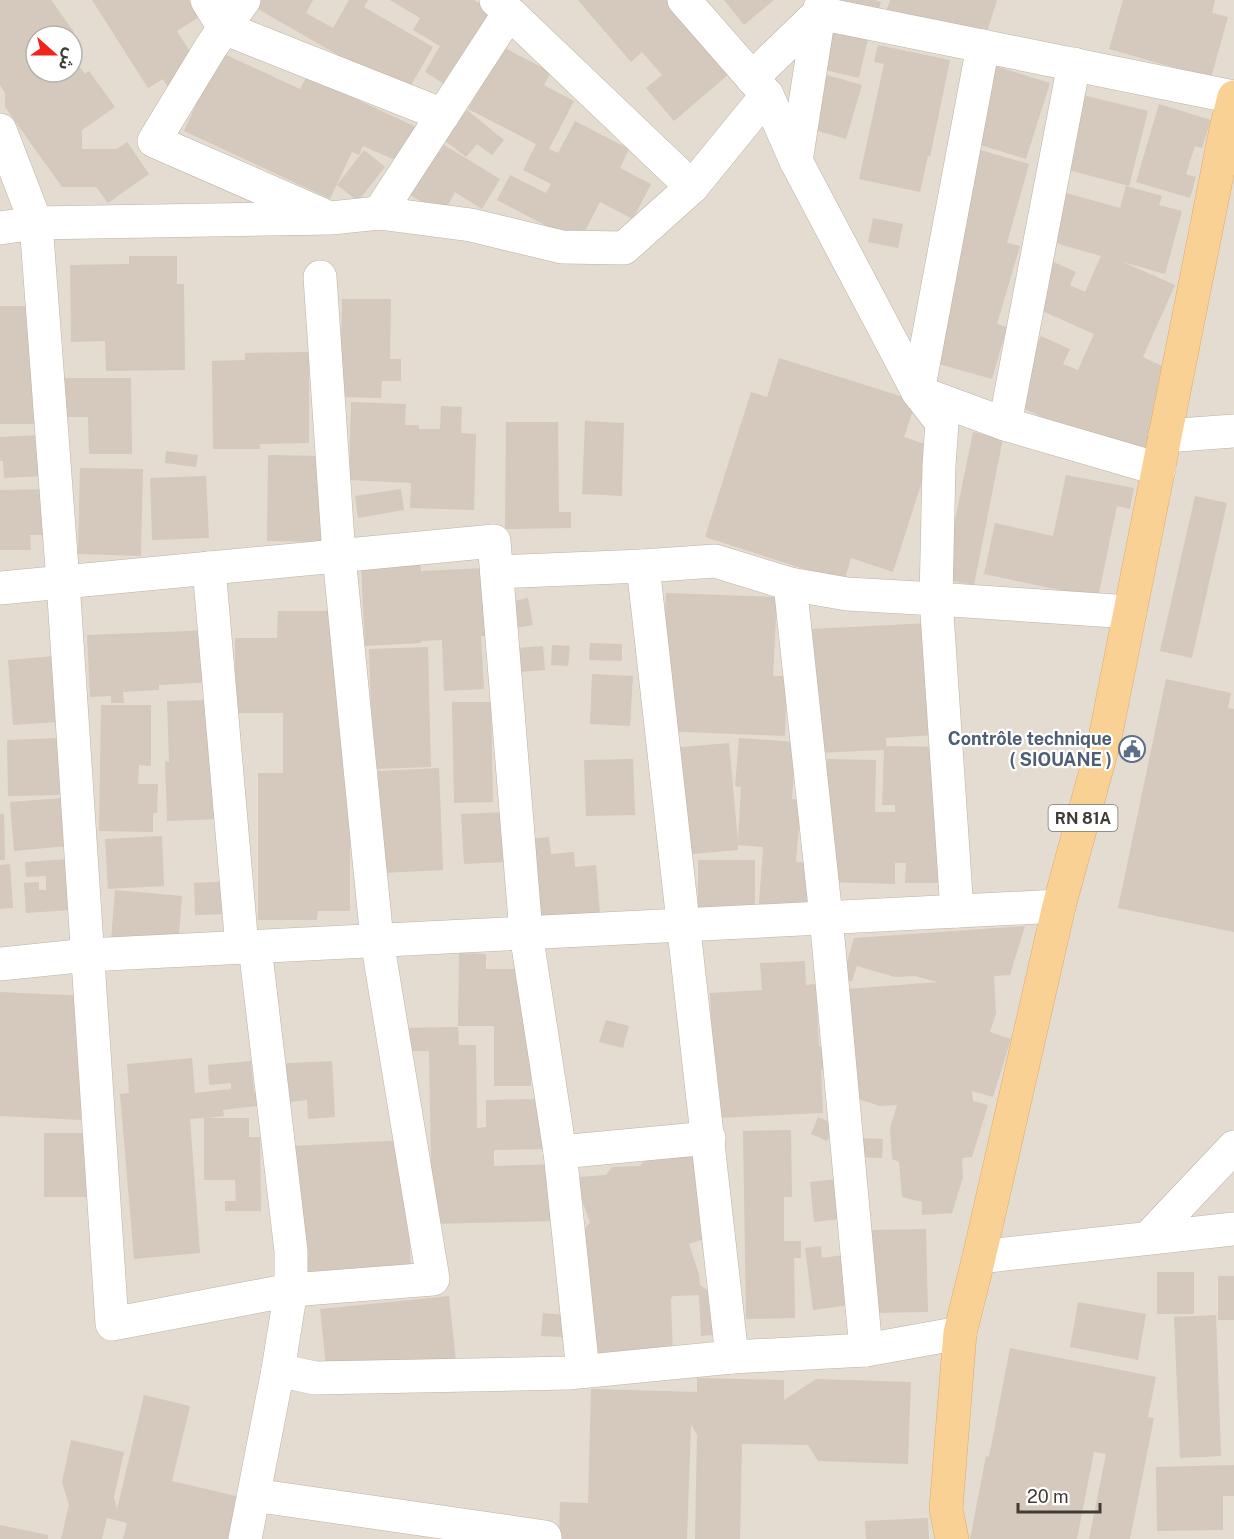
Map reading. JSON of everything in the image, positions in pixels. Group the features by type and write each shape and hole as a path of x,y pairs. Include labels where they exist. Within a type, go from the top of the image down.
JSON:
{"main road":[{"name":"RN 81A","path":"952,1539 945,1509 960,1333 980,1257 1059,906 1105,738 1233,104"}],"street":[{"path":"207,0 224,28 443,115"},
{"path":"244,0 154,141 331,218"},
{"path":"684,0 760,87 918,392 942,423 936,599 957,911"},
{"path":"379,213 443,115 502,6 692,187"},
{"path":"0,228 36,223 331,218 379,213 471,225 562,247 624,248 692,187 760,87 820,7"},
{"path":"820,7 982,46 1074,64 1233,104"},
{"path":"796,160 820,7"},
{"path":"918,392 982,46"},
{"path":"1005,424 1074,64"},
{"path":"0,130 36,223 63,582 112,1324 291,1290 433,1279 376,940 339,556 320,277"},
{"path":"918,392 1005,424 1159,469"},
{"path":"1165,436 1234,431"},
{"path":"0,588 494,541 526,933 560,1152 583,1371"},
{"path":"497,572 715,561 790,584 847,594 1130,612"},
{"path":"644,566 732,1357"},
{"path":"209,568 249,947 291,1251 291,1290 245,1539"},
{"path":"790,584 826,917 866,1350"},
{"path":"0,964 88,955 1059,906"},
{"path":"560,1152 709,1138"},
{"path":"1148,1238 1234,1146"},
{"path":"980,1257 1234,1229"},
{"path":"278,1370 315,1378 583,1371 732,1357 866,1350 960,1333"},
{"path":"254,1495 545,1537 545,1539"}],"shaded area":[{"path":"0,0 1234,0 1234,1539 0,1539"}],"building":[{"path":"0,0 51,0 68,24 24,24 24,84 84,84 84,73 89,71 115,107 82,130 82,149 117,149 127,142 149,174 108,203 96,187 62,187 5,107 5,93 0,85"},
{"path":"92,0 189,0 199,17 177,31 199,66 167,86 163,79 148,88"},
{"path":"251,0 313,0 306,13 333,28 349,0 368,0 364,7 433,47 406,94 249,4"},
{"path":"390,0 474,0 492,11 446,85 425,72 440,46 413,30 420,18"},
{"path":"578,0 679,0 737,67 674,121 646,88 662,75 642,52 631,62"},
{"path":"724,0 774,0 744,25"},
{"path":"839,0 875,0 881,2 878,12"},
{"path":"890,0 997,0 982,48 884,18"},
{"path":"1123,0 1215,0 1212,13 1228,17 1211,78 1109,49"},
{"path":"830,31 868,39 859,78 821,69"},
{"path":"491,41 551,72 544,85 574,101 549,149 558,153 575,121 629,149 620,168 651,184 633,219 600,202 579,243 497,200 510,175 546,193 551,184 523,170 536,144 468,109 482,83"},
{"path":"878,45 950,60 930,157 928,156 920,192 859,179 884,64 874,62"},
{"path":"220,52 300,89 307,76 418,128 402,163 363,146 359,155 352,152 330,199 184,131"},
{"path":"995,66 1050,83 1026,159 971,142"},
{"path":"827,75 862,85 846,139 811,129"},
{"path":"1083,95 1148,111 1129,186 1064,169"},
{"path":"1159,104 1211,120 1202,148 1195,146 1186,174 1196,177 1190,198 1136,182"},
{"path":"467,110 504,140 492,155 477,144 466,157 444,140"},
{"path":"441,143 500,179 482,209 455,192 443,214 410,195"},
{"path":"973,148 1029,164 1007,243 1020,246 997,324 1007,327 992,379 914,357"},
{"path":"364,150 385,167 358,201 337,185"},
{"path":"1126,186 1162,196 1159,205 1182,211 1165,274 1123,262 1175,285 1143,357 1179,374 1137,468 1071,430 1011,403 1041,336 1070,349 1063,364 1078,370 1094,334 1020,301 1040,256 1076,272 1070,285 1085,292 1101,256 1045,240 1059,191 1120,208"},
{"path":"873,218 903,224 898,248 868,242"},
{"path":"129,256 177,256 177,284 184,284 185,370 106,371 105,341 71,342 70,265 129,264"},
{"path":"342,299 391,299 390,359 401,359 401,381 382,381 381,398 340,397"},
{"path":"0,306 37,306 35,424 0,424"},
{"path":"309,352 309,443 260,444 260,449 213,449 212,361 245,360 245,353"},
{"path":"779,358 916,401 904,437 933,447 893,572 851,558 844,582 705,537 751,392 767,397"},
{"path":"55,378 131,378 132,454 89,454 88,417 56,417"},
{"path":"351,402 406,404 405,425 419,425 419,429 440,429 441,406 462,407 461,433 476,434 474,510 410,508 411,483 349,480"},
{"path":"585,421 624,423 622,496 582,494"},
{"path":"506,422 558,422 559,512 571,512 571,528 505,529"},
{"path":"973,432 1003,438 974,585 943,579"},
{"path":"61,434 63,475 4,478 3,461 0,461 0,437"},
{"path":"166,451 198,455 196,467 165,463"},
{"path":"268,455 323,456 321,542 267,541"},
{"path":"80,468 143,469 141,556 78,554"},
{"path":"1066,475 1134,488 1130,509 1117,506 1098,598 984,574 995,523 1053,536"},
{"path":"206,476 209,538 152,540 150,478"},
{"path":"55,489 55,535 30,535 31,550 0,550 0,490"},
{"path":"401,489 404,510 358,518 355,496"},
{"path":"1195,496 1227,503 1192,658 1160,651"},
{"path":"420,560 421,571 485,568 488,636 481,636 484,689 444,691 442,640 365,646 361,564"},
{"path":"666,593 777,597 773,676 787,676 785,736 660,731"},
{"path":"528,598 533,625 504,630 499,604"},
{"path":"278,611 350,611 350,911 318,911 317,920 258,920 258,773 283,773 283,713 235,713 235,638 277,638"},
{"path":"930,623 935,735 886,738 886,746 943,747 940,883 905,883 906,863 895,863 895,884 824,882 827,759 876,760 875,812 895,812 895,805 882,805 884,750 816,753 811,629"},
{"path":"214,630 217,682 159,685 159,690 123,692 124,703 111,703 111,696 90,697 87,635"},
{"path":"590,643 622,644 622,661 589,660"},
{"path":"552,645 570,646 568,666 551,665"},
{"path":"543,646 545,670 506,673 504,649"},
{"path":"428,647 431,767 373,769 369,649"},
{"path":"54,656 58,722 13,725 8,660"},
{"path":"592,674 633,676 630,726 590,724"},
{"path":"1166,679 1231,693 1228,708 1234,709 1234,932 1118,908"},
{"path":"214,700 219,819 167,821 165,761 169,762 167,701"},
{"path":"452,702 491,702 493,802 454,803"},
{"path":"101,705 151,705 151,766 139,765 138,784 158,784 157,813 153,813 153,832 99,831"},
{"path":"58,738 60,795 8,796 7,740"},
{"path":"739,738 796,742 792,799 801,800 796,862 813,863 809,920 758,917 763,847 738,845 738,850 680,855 671,748 729,743 738,841 741,787 735,786"},
{"path":"633,759 635,815 586,816 584,760"},
{"path":"439,768 443,870 383,873 378,771"},
{"path":"64,798 68,846 14,851 10,802"},
{"path":"508,812 510,862 464,864 461,814"},
{"path":"0,814 4,814 5,860 0,860"},
{"path":"162,836 164,886 108,889 105,839"},
{"path":"549,837 551,854 574,852 575,867 596,865 600,914 537,919 530,839"},
{"path":"69,859 72,910 26,913 24,883 39,882 39,890 46,890 46,876 26,877 25,862"},
{"path":"698,860 755,860 755,909 698,908"},
{"path":"10,864 13,908 0,909 0,865"},
{"path":"233,881 234,914 195,915 194,883"},
{"path":"115,890 182,896 178,946 111,941"},
{"path":"1025,926 1010,975 994,976 996,1013 990,1032 1011,1039 993,1097 972,1091 973,1101 988,1105 972,1157 962,1158 963,1178 952,1213 922,1215 922,1202 902,1197 899,1162 892,1159 890,1128 897,1105 880,1106 855,1098 848,989 937,982 915,976 895,977 857,966 852,981 841,982 854,938"},
{"path":"459,953 486,954 486,969 532,969 531,1086 494,1086 494,1026 458,1026"},
{"path":"805,961 806,985 816,984 819,1046 826,1046 827,1070 821,1070 823,1113 716,1118 710,993 762,990 760,963"},
{"path":"0,992 87,996 81,1120 0,1116"},
{"path":"606,1020 629,1026 623,1048 599,1042"},
{"path":"458,1027 459,1045 476,1045 477,1128 486,1127 486,1100 544,1099 545,1149 494,1150 494,1166 559,1164 554,1221 432,1224 429,1051 404,1051 403,1028"},
{"path":"192,1058 195,1093 231,1089 231,1083 209,1085 208,1065 251,1061 254,1092 275,1091 273,1064 332,1061 335,1117 308,1119 307,1100 223,1110 224,1116 207,1118 249,1118 249,1137 260,1137 261,1211 225,1211 225,1201 236,1201 235,1180 204,1180 204,1118 190,1119 200,1253 134,1259 120,1094 129,1093 127,1064"},
{"path":"818,1117 834,1124 827,1141 811,1134"},
{"path":"791,1130 792,1197 784,1197 784,1241 801,1241 801,1258 794,1258 795,1318 746,1319 743,1131"},
{"path":"44,1133 97,1133 97,1197 44,1197"},
{"path":"858,1138 883,1139 882,1158 857,1157"},
{"path":"405,1140 411,1272 298,1283 292,1146"},
{"path":"651,1152 700,1156 704,1239 689,1244 699,1274 700,1285 707,1290 712,1307 714,1335 701,1336 699,1295 673,1296 671,1299 673,1358 613,1365 595,1351 577,1240 590,1222 580,1195 579,1177 606,1175 612,1167 640,1166"},
{"path":"836,1179 840,1219 814,1222 810,1182"},
{"path":"926,1229 928,1312 870,1313 868,1230"},
{"path":"821,1246 822,1258 850,1254 856,1304 813,1310 805,1248"},
{"path":"1157,1272 1194,1272 1194,1314 1157,1314"},
{"path":"1218,1276 1234,1276 1234,1320 1218,1320"},
{"path":"449,1296 456,1362 327,1375 320,1309"},
{"path":"1078,1302 1146,1314 1138,1360 1070,1347"},
{"path":"543,1313 579,1316 578,1338 541,1336"},
{"path":"1216,1315 1221,1456 1180,1458 1174,1317"},
{"path":"1010,1348 1156,1377 1148,1417 1154,1418 1130,1539 1089,1539 1106,1454 1094,1452 1077,1539 970,1539"},
{"path":"697,1378 784,1380 784,1400 816,1379 911,1382 908,1464 818,1461 808,1445 742,1444 740,1539 695,1539 697,1435 691,1424 687,1539 559,1539 560,1502 588,1503 591,1389 697,1392"},
{"path":"144,1395 190,1406 172,1481 244,1498 237,1539 123,1539 127,1523 107,1518 102,1539 61,1539 69,1505 62,1482 71,1440 124,1452 114,1497 117,1509"},
{"path":"1234,1465 1234,1496 1223,1496 1223,1530 1157,1531 1156,1467"},
{"path":"928,1518 929,1539 866,1539 865,1521"},
{"path":"0,1525 48,1535 48,1539 0,1539"}],"place":[{"name":"Contrôle technique ( SIOUANE )","path":"1132,749"}]}
